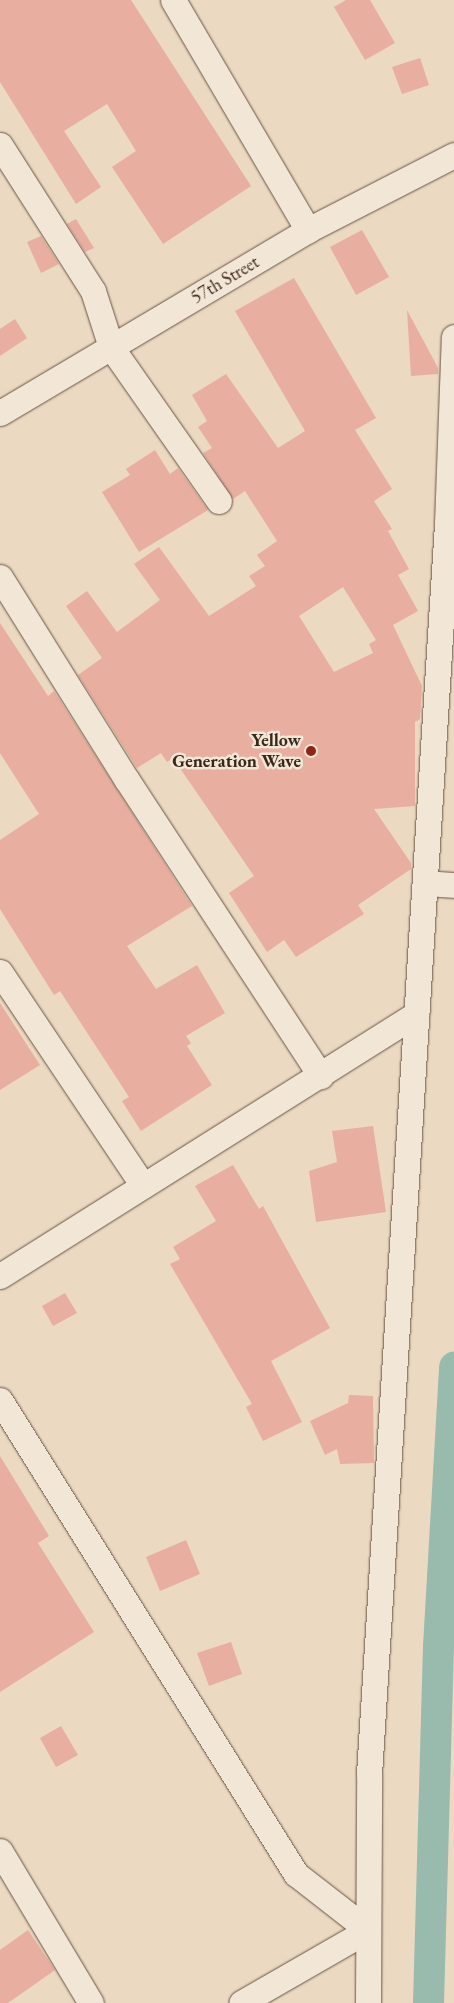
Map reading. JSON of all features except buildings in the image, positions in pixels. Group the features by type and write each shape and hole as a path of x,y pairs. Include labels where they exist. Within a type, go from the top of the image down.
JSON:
{"street":[{"path":"174,0 308,230"},
{"path":"0,144 93,291 111,347 219,501"},
{"name":"57th Street","path":"0,413 308,230 454,155"},
{"path":"368,2003 369,1774 416,1014 440,884 454,337"},
{"path":"0,577 127,780 321,1076"},
{"path":"0,972 143,1186"},
{"path":"0,1276 321,1076 416,1014"},
{"path":"0,1400 296,1874 368,1930"},
{"path":"0,1851 92,2003"},
{"path":"241,2003 368,1930"}],"waterway":[{"path":"428,2003 438,1646 454,1366"}],"place":[{"name":"Yellow Generation Wave","path":"311,751"}]}
